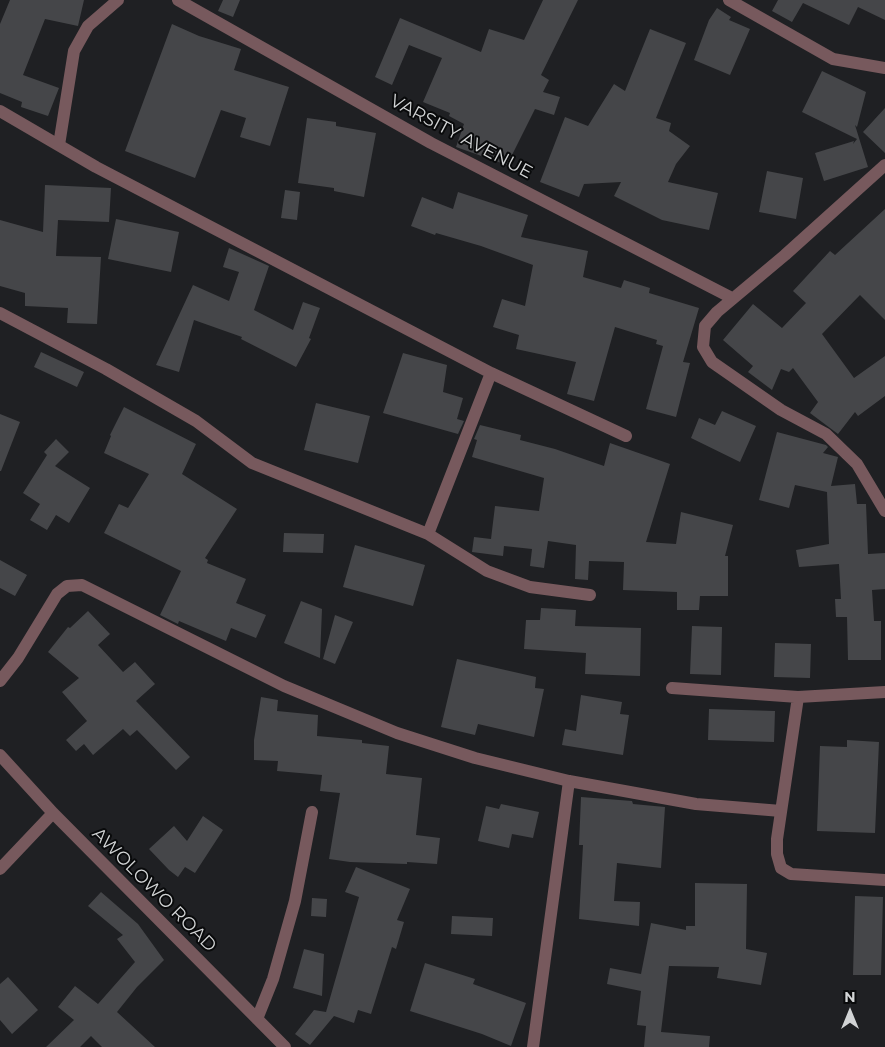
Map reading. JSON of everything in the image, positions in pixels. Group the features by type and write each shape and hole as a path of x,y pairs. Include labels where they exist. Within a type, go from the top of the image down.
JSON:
{"street":[{"path":"59,145 74,51 88,26 118,0"},
{"name":"VARSITY AVENUE","path":"178,0 431,143 732,298"},
{"path":"728,0 833,59 885,68"},
{"path":"0,111 96,168 491,373 626,436"},
{"path":"885,166 785,255 732,298 705,326 703,347 705,354 712,362 782,410 826,434 857,464 885,510"},
{"path":"0,314 106,369 196,420 252,463 428,534 487,571 530,587 590,595"},
{"path":"428,534 491,373"},
{"path":"0,681 18,658 58,594 67,586 82,586 284,686 396,733 475,758 569,780 696,804 780,811"},
{"path":"672,688 798,697 885,692"},
{"path":"798,697 780,811 777,854 781,868 791,874 885,880"},
{"name":"AWOLOWO ROAD","path":"0,755 53,813 284,1047"},
{"path":"533,1047 569,780"},
{"path":"257,1019 273,979 295,901 312,812"},
{"path":"0,869 53,813"}],"building":[{"path":"10,0 84,0 78,26 45,19 23,75 59,88 48,116 21,107 22,102 0,93 0,24"},
{"path":"223,0 240,0 233,17 218,11"},
{"path":"543,0 578,0 541,75 549,80 543,92 560,97 554,115 535,109 507,165 456,147 464,124 449,116 450,113 423,102 442,58 409,45 392,85 375,77 400,18 481,52 489,29 524,40"},
{"path":"778,0 885,0 885,20 858,7 849,25 803,3 792,22 772,11"},
{"path":"717,8 731,17 729,20 750,29 730,75 694,60 709,20"},
{"path":"172,24 199,36 241,49 234,70 289,87 270,146 240,137 246,118 221,110 195,178 125,151"},
{"path":"650,29 686,43 656,118 671,123 669,131 690,146 676,164 668,182 718,193 709,230 662,220 614,196 621,182 584,184 579,197 540,182 565,117 588,126 614,84 625,91"},
{"path":"822,71 866,92 857,127 855,125 868,167 824,181 815,153 854,141 853,144 857,139 802,112"},
{"path":"885,108 885,153 863,132"},
{"path":"307,118 336,122 336,126 376,133 364,197 334,191 334,188 298,183"},
{"path":"767,171 803,178 796,219 759,212"},
{"path":"45,185 111,188 109,222 58,220 56,256 101,257 97,324 67,323 68,308 25,306 25,293 0,286 0,220 43,232"},
{"path":"285,190 300,192 297,220 281,218"},
{"path":"458,192 528,215 521,237 588,251 583,277 621,288 624,280 650,288 649,293 699,308 683,362 690,363 676,417 646,409 663,346 656,344 657,340 615,327 594,401 567,394 576,362 516,349 519,335 493,327 502,299 525,306 533,265 481,246 436,233 435,235 411,226 422,197 453,209"},
{"path":"885,209 885,320 860,295 822,334 854,378 885,356 885,396 858,416 855,412 838,434 810,413 818,402 793,368 789,372 781,369 772,390 748,372 753,366 723,340 753,304 782,328 806,303 793,291 830,251 835,255"},
{"path":"116,219 179,232 171,272 108,259"},
{"path":"229,248 269,266 254,310 293,330 303,302 320,308 309,338 311,339 296,367 241,339 242,337 194,320 179,372 156,365 193,285 229,301 239,272 223,267"},
{"path":"41,352 84,372 77,387 34,367"},
{"path":"403,353 447,365 443,392 463,398 457,419 464,421 458,434 383,413"},
{"path":"316,403 370,416 358,463 304,450"},
{"path":"124,407 196,444 182,474 237,509 205,558 208,560 207,563 246,579 236,603 266,615 256,638 231,628 226,641 179,621 178,624 160,615 181,571 104,533 119,504 128,508 149,474 104,453 110,435"},
{"path":"722,411 756,426 740,462 691,438 699,418 715,425"},
{"path":"0,414 20,422 1,471 0,471"},
{"path":"480,425 521,435 520,440 555,449 604,466 610,443 670,464 646,542 676,544 681,512 733,525 725,556 728,556 728,596 700,596 699,610 677,610 677,592 623,590 624,562 589,561 588,580 575,579 576,545 548,541 544,568 530,566 532,549 504,546 503,556 472,552 474,537 491,539 495,506 539,511 544,478 472,457 477,440 474,439"},
{"path":"777,432 826,445 828,447 823,453 838,457 831,486 855,484 857,504 866,504 868,554 885,553 885,589 872,590 874,621 881,621 881,660 848,660 847,617 836,617 835,599 841,599 839,564 799,567 796,550 829,544 827,492 795,485 789,508 759,500"},
{"path":"56,439 69,452 55,466 90,488 69,523 56,515 47,530 30,520 40,504 23,493 47,455 44,452"},
{"path":"284,533 324,534 323,553 283,552"},
{"path":"355,545 425,565 413,606 343,587"},
{"path":"0,560 27,575 15,596 0,588"},
{"path":"301,601 322,609 320,658 284,643"},
{"path":"541,608 576,610 575,626 641,628 640,676 585,674 586,653 524,649 526,620 540,620"},
{"path":"88,611 110,634 98,645 123,672 135,662 155,684 136,701 190,757 176,770 137,730 130,736 123,729 93,755 84,744 76,751 66,740 87,721 62,692 79,678 48,652 68,627 70,628"},
{"path":"335,615 353,622 335,664 323,659"},
{"path":"692,626 722,627 721,675 690,674"},
{"path":"775,643 811,644 810,678 774,677"},
{"path":"457,659 536,677 535,688 544,689 534,737 478,724 475,735 441,727"},
{"path":"581,695 622,702 620,714 629,715 623,755 562,745 565,729 576,731"},
{"path":"261,697 278,700 277,711 318,715 317,736 362,740 362,743 389,746 386,774 422,778 416,835 440,838 437,864 350,862 329,859 340,793 320,791 322,775 277,771 278,761 254,760 254,740"},
{"path":"709,709 775,711 774,742 708,740"},
{"path":"847,740 879,742 875,833 817,831 820,746 847,747"},
{"path":"581,797 632,801 633,804 665,807 661,868 617,863 614,901 640,902 639,926 579,919 583,845 579,845"},
{"path":"501,804 539,812 533,838 512,834 509,848 478,841 486,806 499,809"},
{"path":"203,816 223,830 195,873 185,867 178,877 149,849 174,826 187,841"},
{"path":"356,867 410,889 397,920 404,922 396,949 392,947 371,1014 358,1010 354,1023 334,1016 310,1045 295,1034 314,1010 326,1012 359,897 345,892"},
{"path":"695,883 747,884 746,949 767,953 761,985 717,978 719,967 669,966 661,1032 710,1036 709,1047 644,1047 646,1026 637,1025 641,991 607,984 610,968 641,974 651,923 686,930 686,926 695,926"},
{"path":"101,892 138,924 164,960 137,987 117,1012 155,1047 102,1047 91,1036 80,1047 46,1047 74,1020 58,1007 75,986 98,1004 135,962 117,939 123,935 88,906"},
{"path":"855,896 883,897 881,975 853,975"},
{"path":"312,898 327,899 326,917 311,916"},
{"path":"452,916 493,918 492,936 451,934"},
{"path":"304,949 324,954 322,996 293,988"},
{"path":"425,963 475,979 473,984 526,1003 511,1046 482,1034 410,1011"},
{"path":"8,977 38,1010 12,1034 0,1020 0,984"}]}
